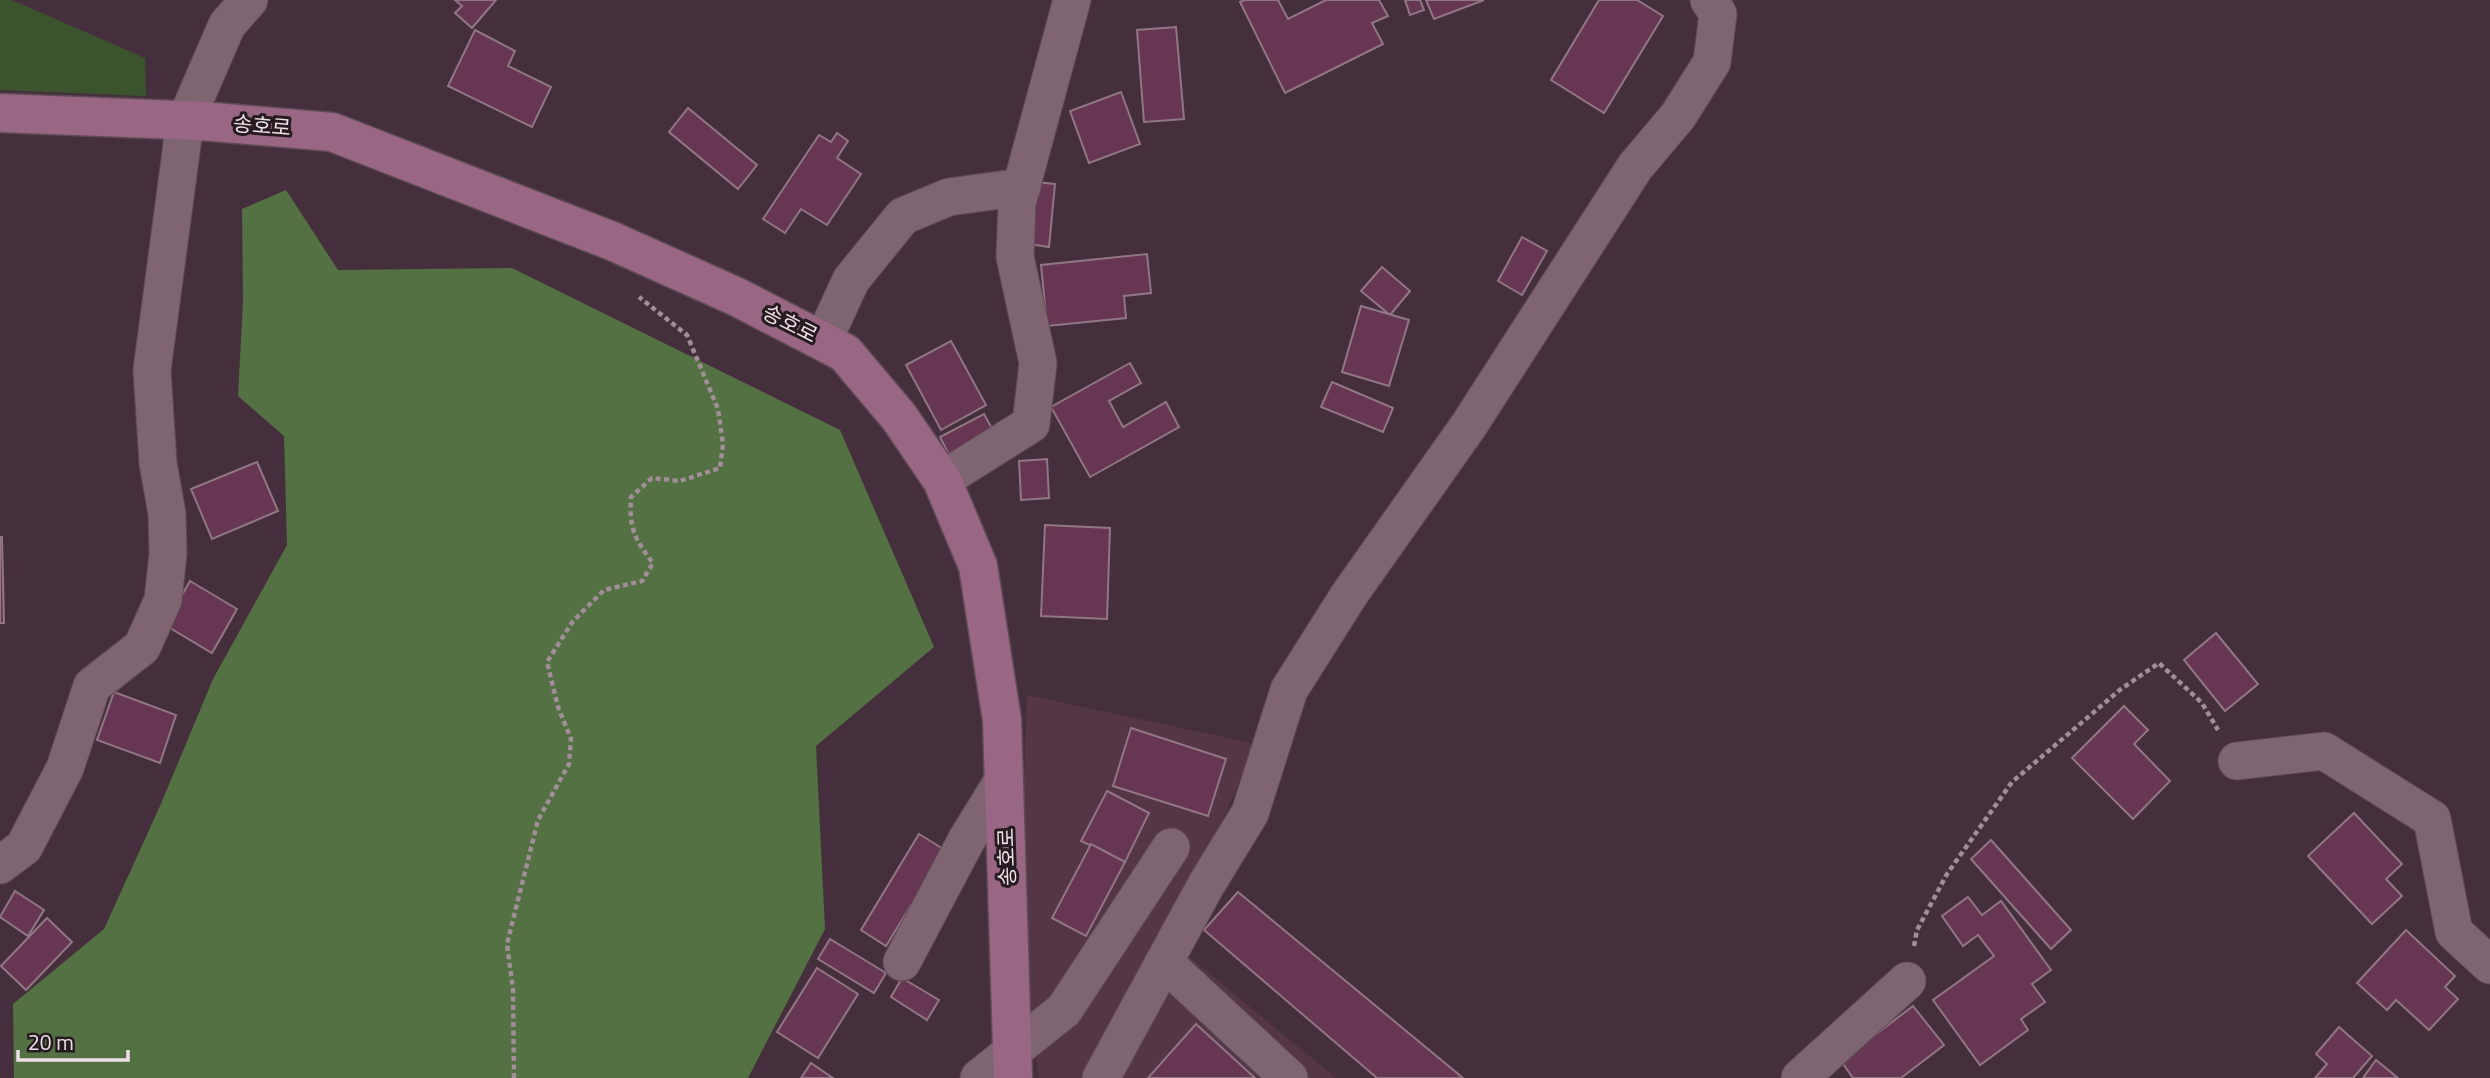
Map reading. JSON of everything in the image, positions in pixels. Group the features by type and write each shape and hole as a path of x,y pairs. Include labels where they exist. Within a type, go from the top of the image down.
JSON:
{"main road":[{"name":"송호로","path":"0,113 332,132 612,241 737,297 845,353 900,417 942,480 978,566 1002,720 1013,1065"}],"street":[{"path":"0,865 24,847 65,768 92,686 142,647 163,600 168,554 167,514 158,463 152,370 185,122 227,25 249,0"},
{"path":"942,480 1031,424 1038,363 1015,257 1017,203 1072,0"},
{"path":"1101,1078 1206,885 1250,813 1289,690 1349,595 1469,425 1635,167 1678,116 1712,62 1718,14 1709,0"},
{"path":"823,341 851,280 903,216 949,197 1022,187"},
{"path":"2236,761 2324,751 2432,819 2454,932 2490,965"},
{"path":"902,962 967,839 1004,779"},
{"path":"979,1078 1013,1065 1063,1010 1171,847"},
{"path":"1164,962 1289,1078"},
{"path":"1800,1078 1907,981"}],"path":[{"path":"514,1078 513,990 507,944 538,820 569,764 571,738 558,707 547,662 573,621 604,590 642,581 653,563 637,542 630,518 631,497 652,478 680,481 720,468 723,444 718,409 687,335 637,296"},
{"path":"1907,981 1917,930 1947,874 2012,782 2121,689 2159,663 2202,703 2236,761"}],"shaded area":[{"path":"1027,695 1256,744 1204,862 1186,954 1336,1078 1039,1078 1018,941"}],"green space":[{"path":"0,0 12,0 145,58 146,96 0,90"},
{"path":"286,190 338,270 512,268 840,430 934,647 816,746 825,929 748,1078 14,1078 13,1004 104,929 160,806 213,679 287,545 284,436 238,396 243,301 242,209"}],"building":[{"path":"455,0 496,0 472,28 455,13 462,6"},
{"path":"1278,0 1288,19 1326,0 1379,0 1388,16 1372,23 1383,44 1285,93 1240,2"},
{"path":"1405,0 1420,0 1424,10 1410,15"},
{"path":"1426,0 1484,0 1434,19"},
{"path":"1599,0 1637,0 1663,16 1604,113 1551,80"},
{"path":"1176,27 1184,119 1144,122 1137,30"},
{"path":"475,30 515,51 508,66 551,87 532,127 448,86"},
{"path":"1121,92 1140,144 1089,163 1070,111"},
{"path":"688,108 757,165 738,189 669,132"},
{"path":"837,133 848,141 837,158 861,174 827,225 801,209 785,233 763,219 819,135 831,142"},
{"path":"1035,182 1055,184 1049,247 1029,244"},
{"path":"1522,237 1547,251 1522,295 1498,281"},
{"path":"1147,254 1151,293 1124,296 1126,318 1047,326 1041,265"},
{"path":"1382,267 1410,291 1390,315 1361,291"},
{"path":"1361,306 1409,320 1389,386 1342,372"},
{"path":"951,341 986,405 941,430 906,365"},
{"path":"1130,363 1141,383 1109,401 1123,427 1166,402 1179,427 1090,477 1051,407"},
{"path":"1332,382 1393,408 1383,432 1321,407"},
{"path":"984,414 996,436 951,459 940,437"},
{"path":"1047,459 1049,498 1021,500 1019,461"},
{"path":"257,462 278,511 212,539 191,489"},
{"path":"1045,525 1110,528 1107,619 1041,616"},
{"path":"2,537 4,623 0,623"},
{"path":"190,581 237,609 212,653 165,625"},
{"path":"2216,633 2258,684 2225,711 2184,660"},
{"path":"114,692 176,715 160,763 97,740"},
{"path":"2124,706 2148,730 2134,744 2170,781 2133,819 2072,758"},
{"path":"1131,728 1226,759 1208,816 1113,786"},
{"path":"1107,791 1149,813 1125,862 1081,841"},
{"path":"2354,813 2402,864 2386,879 2402,896 2372,924 2308,856"},
{"path":"919,834 945,850 886,946 861,930"},
{"path":"1991,840 2071,930 2051,949 1971,859"},
{"path":"1091,844 1125,862 1086,936 1052,918"},
{"path":"15,891 44,910 28,936 0,917"},
{"path":"1238,892 1463,1078 1377,1078 1204,930"},
{"path":"1968,897 1982,915 2001,901 2051,970 2032,984 2045,1002 2021,1019 2028,1030 1980,1065 1933,1000 1994,956 1978,935 1963,946 1942,916"},
{"path":"47,918 72,942 26,990 1,966"},
{"path":"2406,930 2455,976 2445,987 2458,999 2429,1030 2396,1000 2387,1010 2357,983"},
{"path":"830,939 886,973 874,993 818,959"},
{"path":"817,968 858,994 818,1058 777,1032"},
{"path":"902,978 939,1000 927,1020 891,997"},
{"path":"1913,1006 1944,1045 1901,1078 1853,1078 1841,1061"},
{"path":"1196,1024 1255,1078 1148,1078"},
{"path":"2339,1027 2372,1056 2353,1078 2315,1078 2327,1064 2316,1054"},
{"path":"2376,1060 2398,1078 2363,1078"},
{"path":"811,1063 833,1078 801,1078"}]}
